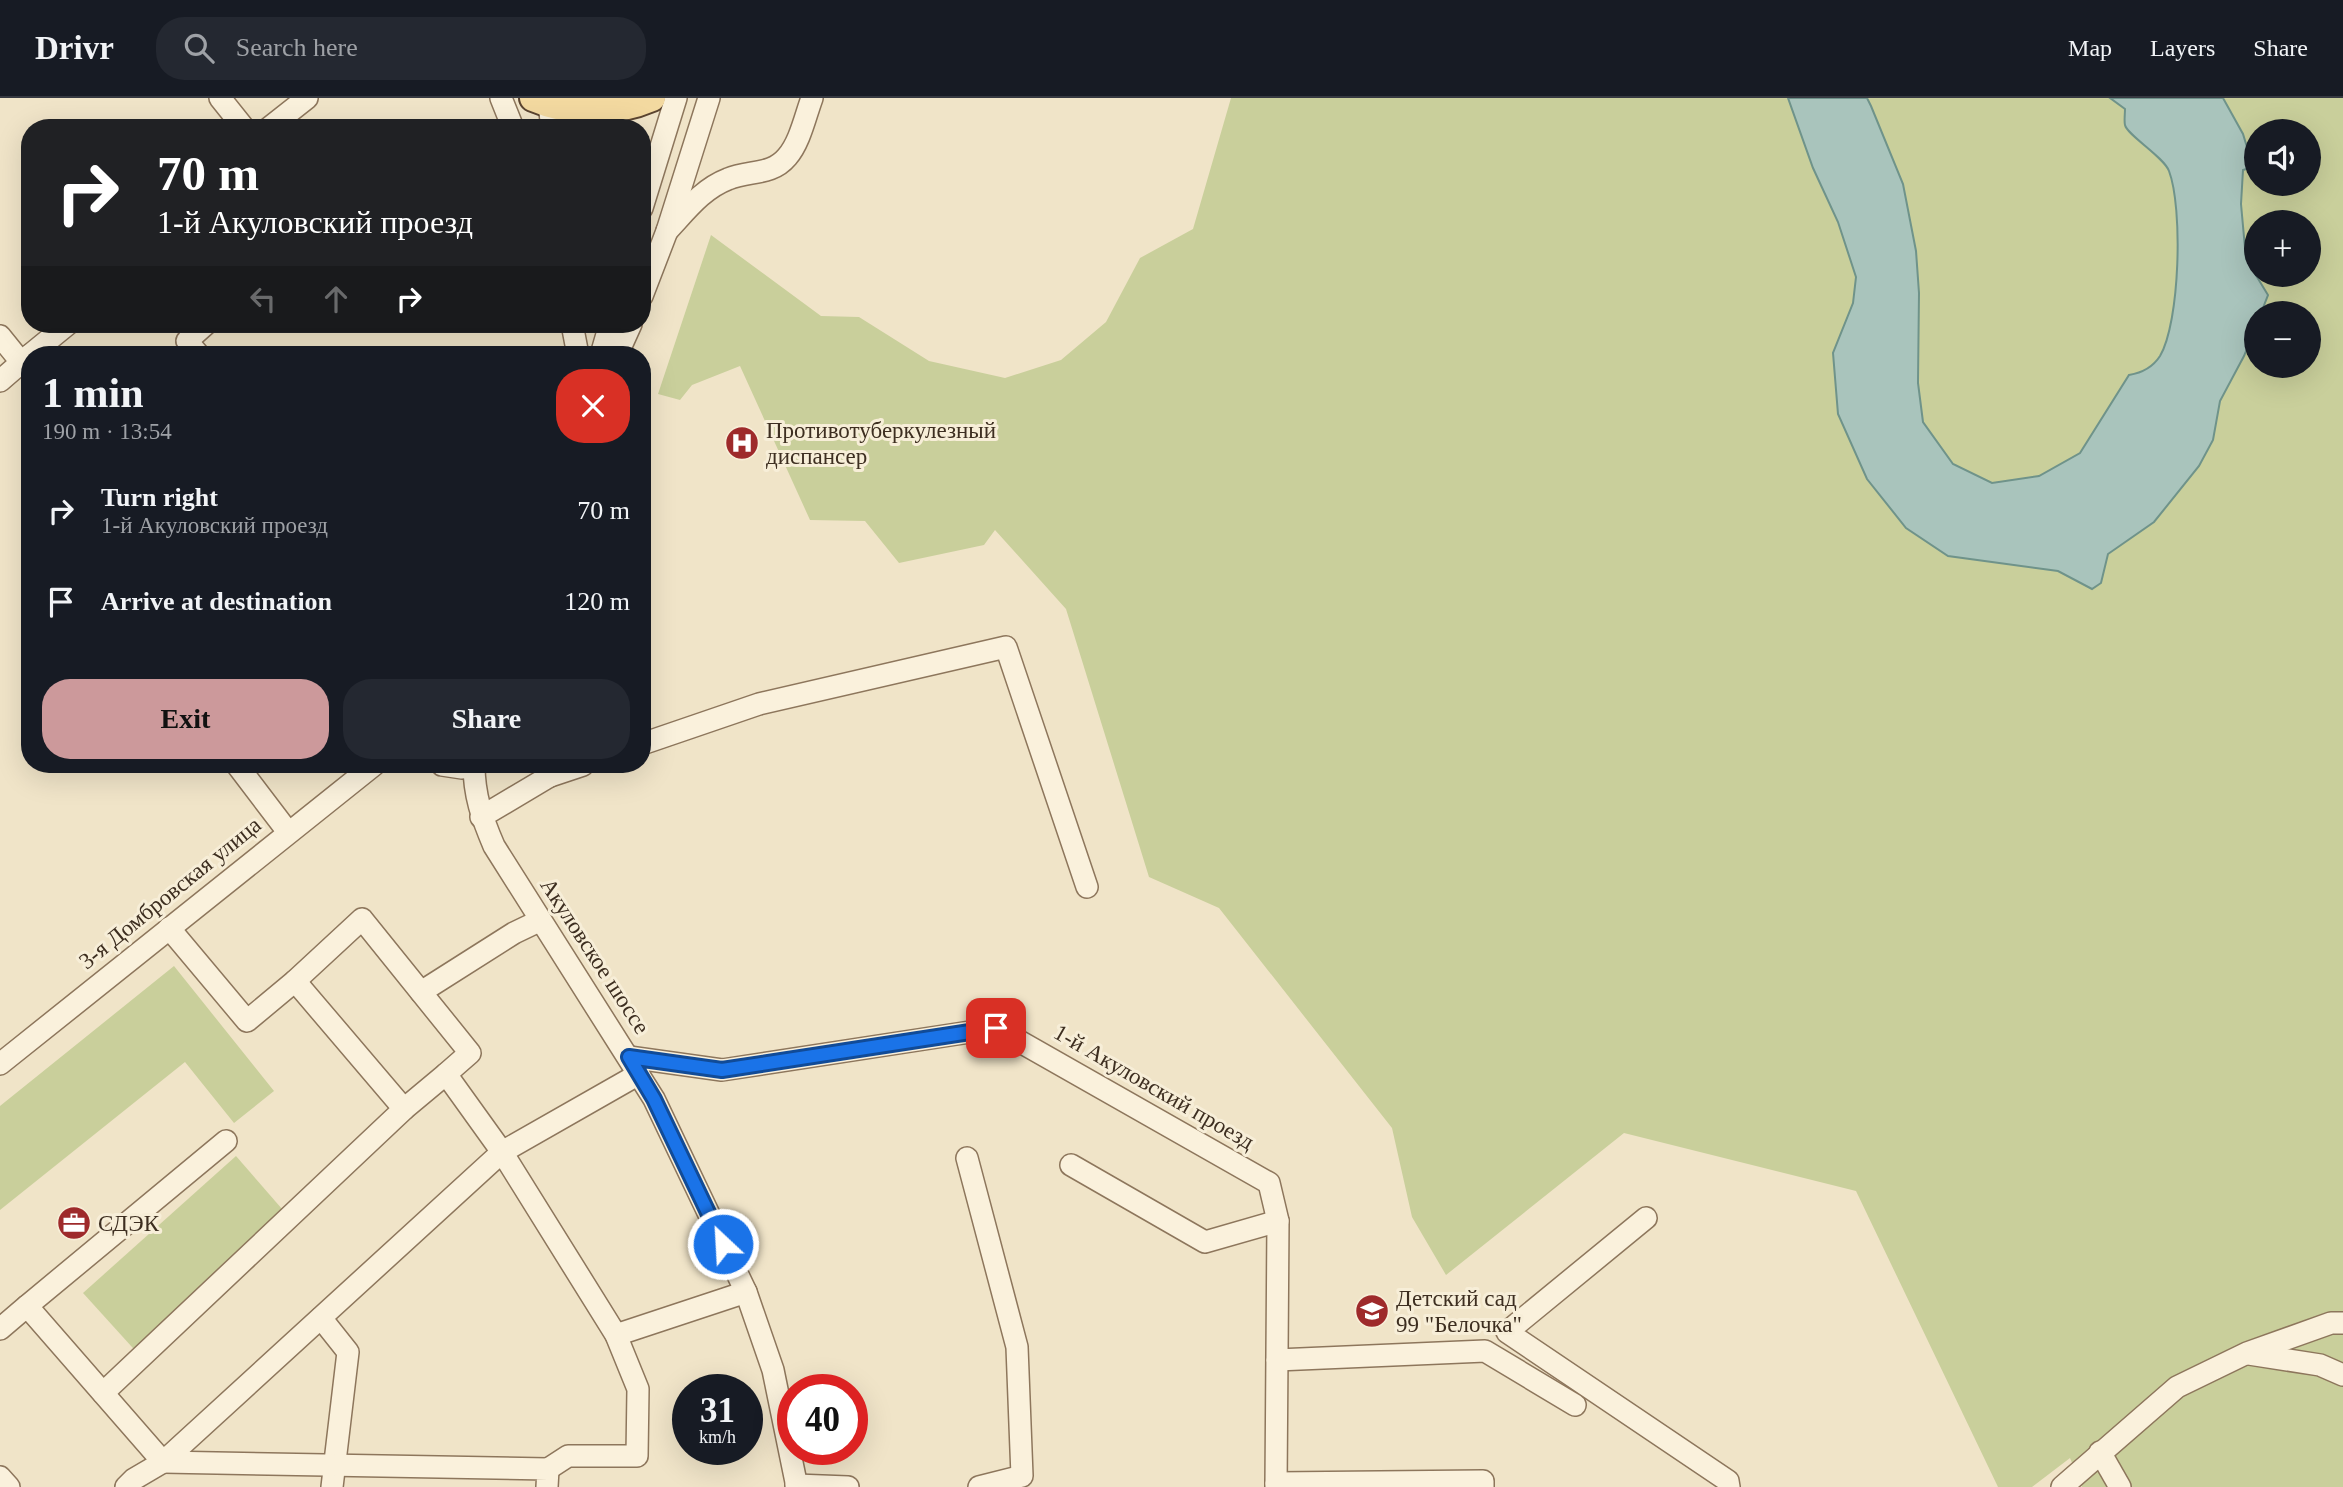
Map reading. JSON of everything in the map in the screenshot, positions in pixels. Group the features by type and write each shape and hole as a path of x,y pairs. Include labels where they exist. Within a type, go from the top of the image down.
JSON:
{"main road":[{"path":"545,110 586,111 630,106 652,98"}],"street":[{"path":"219,98 236,119"},
{"path":"280,119 307,98"},
{"path":"501,98 509,119"},
{"path":"651,180 677,98"},
{"path":"651,273 709,98"},
{"path":"667,231 700,194 729,178 773,170 788,156 812,98"},
{"path":"41,346 57,333"},
{"path":"191,346 187,341 195,333"},
{"path":"0,336 21,353"},
{"path":"0,381 21,363"},
{"path":"651,741 759,704 1006,647 1087,887"},
{"path":"243,773 288,832"},
{"name":"3-я Домбровская улица","path":"0,1064 364,773"},
{"name":"Акуловское шоссе","path":"474,773 474,789 481,817 494,846 539,921 634,1065 746,1292 774,1370 796,1486"},
{"path":"481,817 545,773"},
{"path":"103,1393 404,1109 470,1053 362,919 247,1021 169,928"},
{"path":"421,992 514,933 539,921"},
{"path":"295,981 404,1109"},
{"name":"1-й Акуловский проезд","path":"634,1065 722,1070 996,1028 1269,1183 1278,1221 1276,1485"},
{"path":"126,1487 134,1479 163,1462 502,1152 634,1065"},
{"path":"27,1306 163,1462 332,1477 548,1478 568,1456 637,1456 638,1389 616,1335 502,1152 446,1074"},
{"path":"0,1329 226,1141"},
{"path":"967,1158 1017,1347 1022,1476 979,1487"},
{"path":"1071,1165 1205,1242 1278,1221"},
{"path":"1646,1218 1507,1332 1728,1481 1730,1487"},
{"path":"616,1335 746,1292"},
{"path":"321,1318 348,1353 332,1477"},
{"path":"2062,1487 2177,1387 2247,1353 2331,1323 2343,1322"},
{"path":"1277,1360 1485,1351 1575,1405"},
{"path":"2247,1353 2320,1365 2343,1375"},
{"path":"2100,1452 2120,1487"},
{"path":"0,1476 9,1487"},
{"path":"1276,1485 1483,1481 1483,1487"},
{"path":"796,1486 848,1487"}],"green space":[{"path":"1231,98 2343,98 2343,1487 2082,1487 2070,1458 2032,1487 1998,1487 1856,1191 1624,1133 1446,1275 1412,1217 1392,1128 1219,908 1149,877 1066,609 995,530 984,545 899,563 865,521 810,520 740,366 692,385 680,400 658,394 711,235 821,316 859,317 929,361 1005,378 1061,360 1106,322 1140,258 1193,229"},
{"path":"174,966 274,1091 234,1123 185,1062 0,1210 0,1106"},
{"path":"236,1156 289,1217 141,1357 83,1293"}],"water":[{"path":"1788,98 1867,98 1903,184 1916,251 1919,293 1918,383 1923,422 1953,464 1992,483 2039,476 2080,453 2129,375 2142,371 2160,356 2172,318 2178,237 2169,171 2160,159 2127,129 2125,109 2110,98 2223,98 2244,137 2241,204 2244,287 2263,287 2268,295 2266,301 2244,301 2244,356 2220,401 2213,440 2199,466 2154,522 2108,554 2101,583 2092,589 2058,571 1948,556 1906,528 1867,479 1838,414 1833,353 1853,303 1856,277 1838,222 1813,168"}],"place":[{"name":"Противотуберкулезный диспансер","path":"742,443"},
{"name":"СДЭК","path":"74,1223"},
{"name":"Детский сад 99 \"Белочка\"","path":"1372,1311"}],"route":[{"path":"723,1244 654,1099 629,1057 722,1070 996,1028"}]}
